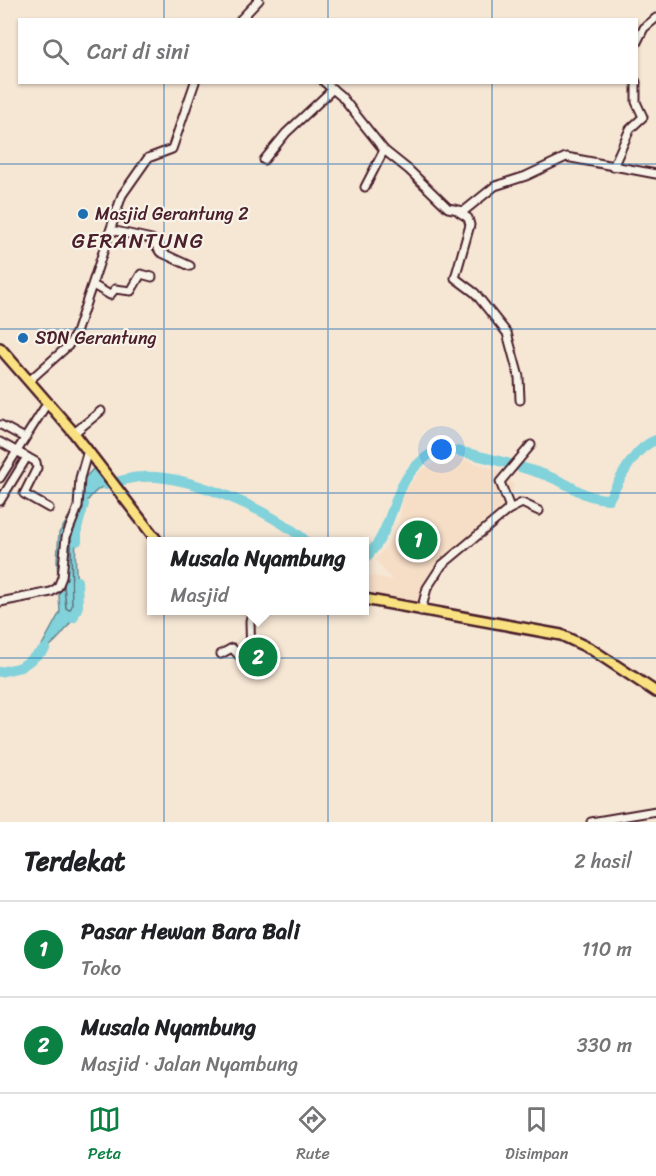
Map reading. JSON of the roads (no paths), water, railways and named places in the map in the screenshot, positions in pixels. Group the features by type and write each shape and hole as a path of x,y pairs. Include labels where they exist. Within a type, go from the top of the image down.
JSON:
{"main road":[{"path":"0,348 30,380 88,450 154,537"},
{"path":"369,600 561,635 591,649 656,692"}],"street":[{"path":"242,18 259,0"},
{"path":"638,40 644,28 656,18"},
{"path":"30,380 72,341 93,285 118,203 148,158 169,152 173,146 194,84"},
{"path":"327,84 384,150 409,170 448,208 468,218 470,225 455,278 475,293 507,333 520,381 520,400"},
{"path":"614,167 630,129 643,117 636,102 636,84"},
{"path":"264,160 286,133 333,89"},
{"path":"365,187 384,150"},
{"path":"459,212 466,210 495,186 526,176 562,158 579,159 656,174"},
{"path":"111,230 152,239 160,252 190,266"},
{"path":"93,285 110,295 115,289 131,291 141,274 152,277"},
{"path":"0,478 48,402"},
{"path":"74,433 101,411"},
{"path":"1,425 24,438"},
{"path":"0,442 38,466 24,494 49,507"},
{"path":"508,510 509,505 500,482 531,445"},
{"path":"0,602 51,592 58,587 62,577 66,537 78,507 80,478 88,450"},
{"path":"0,501 27,457"},
{"path":"421,611 427,588 442,565 508,510 522,503 539,511"},
{"path":"221,654 232,648 246,663 251,661 249,636 253,615"},
{"path":"591,822 656,811"}],"water":[{"path":"95,467 108,484 94,493 85,505 79,521 75,556 78,608 60,636 35,658 60,612 57,561 59,533 81,499 80,483"}],"waterway":[{"path":"369,554 387,525 408,475 422,460 437,451 448,450 497,460 563,482 586,495 609,499 634,457 641,449 656,440"},
{"path":"106,485 142,477 161,478 205,488 274,518 301,537"},
{"path":"77,541 77,528 84,504"},
{"path":"73,618 78,606 77,581"},
{"path":"0,672 21,667 45,649"}],"place":[{"name":"Masjid Gerantung 2","path":"83,214"},
{"name":"SDN Gerantung","path":"23,338"},
{"name":"Pasar Hewan Bara Bali","path":"418,540"},
{"name":"Musala Nyambung","path":"258,657"}],"district":[{"name":"GERANTUNG","path":"138,241"}]}
